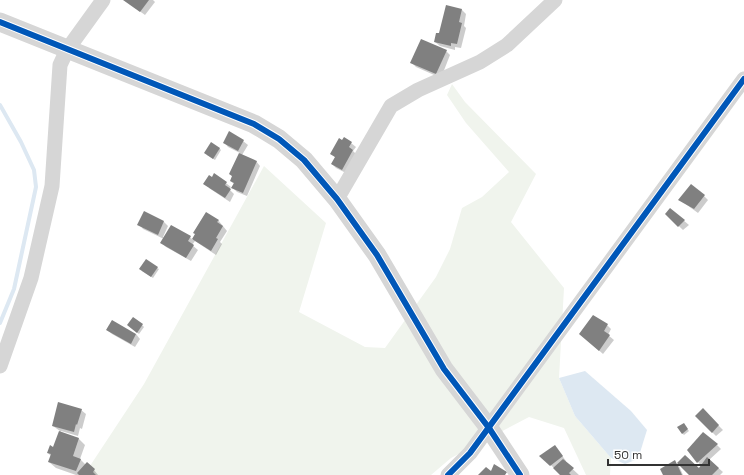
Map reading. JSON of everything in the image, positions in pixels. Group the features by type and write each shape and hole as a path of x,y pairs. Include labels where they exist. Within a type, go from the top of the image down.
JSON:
{"street":[{"path":"0,366 31,278 52,186 60,65 67,50 103,0"},
{"path":"337,199 391,106 418,90 480,62 507,45 555,0"},
{"path":"0,22 254,124 280,139 304,160 337,199 377,255 444,369 489,428 520,475"},
{"path":"448,475 470,453 489,428 744,79"}],"shaded area":[{"path":"452,84 465,102 536,174 511,222 564,288 559,378 575,416 611,458 610,475 586,475 564,428 529,417 451,458 431,475 84,475 144,384 264,166 326,223 299,312 365,347 385,348 436,277 450,249 462,208 482,197 509,172 466,123 447,95"},
{"path":"585,371 631,411 647,430 638,459 625,464 611,458 575,416 559,378"}],"building":[{"path":"123,0 149,0 140,12"},
{"path":"446,5 462,9 459,22 462,23 457,44 451,43 451,46 434,42 436,33 439,33"},
{"path":"421,39 447,50 436,74 410,63"},
{"path":"229,131 244,140 238,151 223,143"},
{"path":"344,137 352,142 349,147 353,150 342,170 331,164 335,157 330,154 339,138 342,140"},
{"path":"211,142 220,148 213,159 204,153"},
{"path":"239,153 257,161 243,193 231,188 234,183 230,181 232,176 229,174"},
{"path":"214,173 227,182 225,185 231,189 225,198 203,184 209,175 212,177"},
{"path":"691,184 705,195 694,209 678,200"},
{"path":"670,208 685,220 678,227 665,214"},
{"path":"144,211 164,221 158,235 137,225"},
{"path":"206,212 219,220 217,222 223,226 211,251 192,239 195,234 193,233"},
{"path":"171,225 191,236 188,241 194,245 186,258 160,243"},
{"path":"146,259 158,267 151,277 139,269"},
{"path":"593,315 608,324 604,331 610,335 599,351 579,334"},
{"path":"133,317 143,324 137,333 127,325"},
{"path":"112,320 136,334 131,344 106,330"},
{"path":"58,402 82,409 74,432 52,426"},
{"path":"703,408 719,425 712,433 695,416"},
{"path":"684,423 688,429 682,434 677,427"},
{"path":"59,431 79,438 73,456 81,459 76,471 48,462 51,454 47,453 50,445 53,447"},
{"path":"703,432 718,444 697,463 687,450"},
{"path":"555,445 563,456 550,466 539,456"},
{"path":"685,455 699,468 707,457 719,468 712,475 689,475 677,463"},
{"path":"563,459 574,468 569,473 571,475 560,475 553,468"},
{"path":"675,460 682,475 663,475 660,469"},
{"path":"87,462 95,469 93,472 96,475 79,475 77,473"},
{"path":"494,464 507,472 505,475 478,475 486,467 491,471"}],"waterway":[{"path":"0,105 21,142 34,170 36,187 14,289 0,323"}],"cycle path":[{"path":"0,22 254,124 279,139 304,160 337,199 377,255 444,369 489,428 520,475"},
{"path":"448,475 470,453 744,79"}]}
